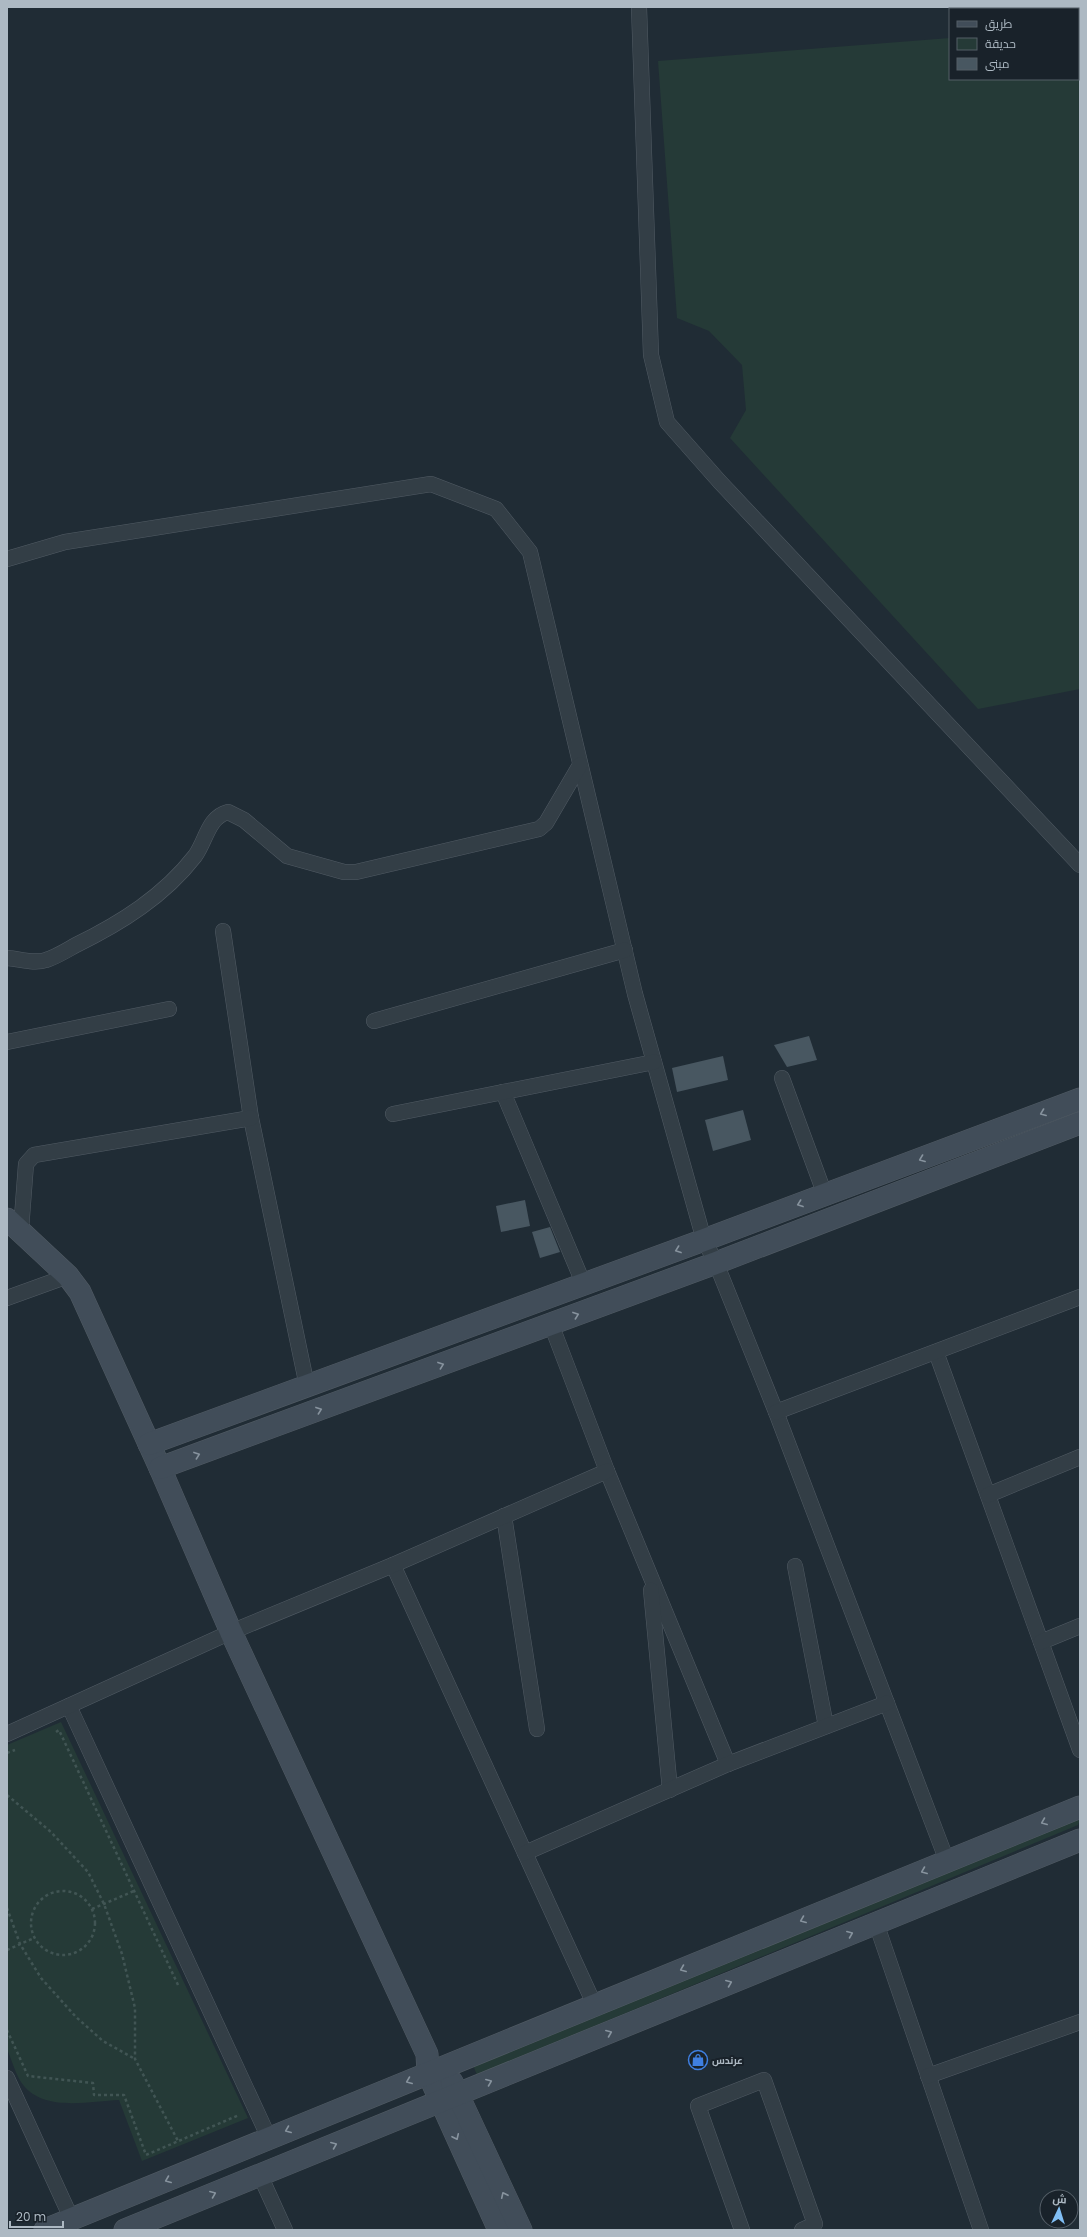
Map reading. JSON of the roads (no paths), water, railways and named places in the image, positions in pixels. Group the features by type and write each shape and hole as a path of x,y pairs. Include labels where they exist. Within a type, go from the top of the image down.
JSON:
{"street":[{"path":"639,7 651,355 667,422 719,481 1080,865"},
{"path":"7,559 65,542 431,484 496,509 530,552 624,950 704,1240 716,1263 776,1412 947,1861"},
{"path":"7,958 34,962 46,960 105,931 163,891 169,885 195,856 210,826 220,814 228,812 244,820 287,856 344,872 356,872 539,829 546,823 580,765"},
{"path":"223,931 251,1118 307,1386"},
{"path":"374,1021 624,950"},
{"path":"7,1042 169,1009"},
{"path":"393,1114 654,1062"},
{"path":"782,1078 824,1195"},
{"path":"503,1092 584,1285"},
{"path":"149,1444 584,1285 1080,1099"},
{"path":"251,1118 34,1155 26,1164 14,1225 68,1276 80,1292 160,1468 230,1632 433,2065 449,2098 520,2230"},
{"path":"160,1468 716,1263 1080,1123"},
{"path":"7,1298 68,1276"},
{"path":"776,1412 1080,1297"},
{"path":"551,1324 607,1471 728,1764"},
{"path":"936,1352 1080,1750"},
{"path":"988,1495 1080,1456"},
{"path":"7,1734 230,1632 393,1565 607,1471"},
{"path":"504,1516 537,1729"},
{"path":"393,1565 594,2006"},
{"path":"794,1566 826,1726"},
{"path":"650,1575 670,1790"},
{"path":"1041,1642 1080,1626"},
{"path":"525,1853 728,1764 887,1702"},
{"path":"69,1706 269,2138"},
{"path":"45,2230 269,2138 433,2065 594,2006 1080,1807"},
{"path":"125,2230 1080,1840"},
{"path":"876,1923 981,2230"},
{"path":"928,2076 1080,2022"},
{"path":"7,2078 72,2220"},
{"path":"742,2230 698,2106 764,2080 815,2224 802,2230"},
{"path":"449,2098 498,2230"},
{"path":"260,2175 285,2230"}],"place":[{"name":"عرندس","path":"698,2060"}]}
